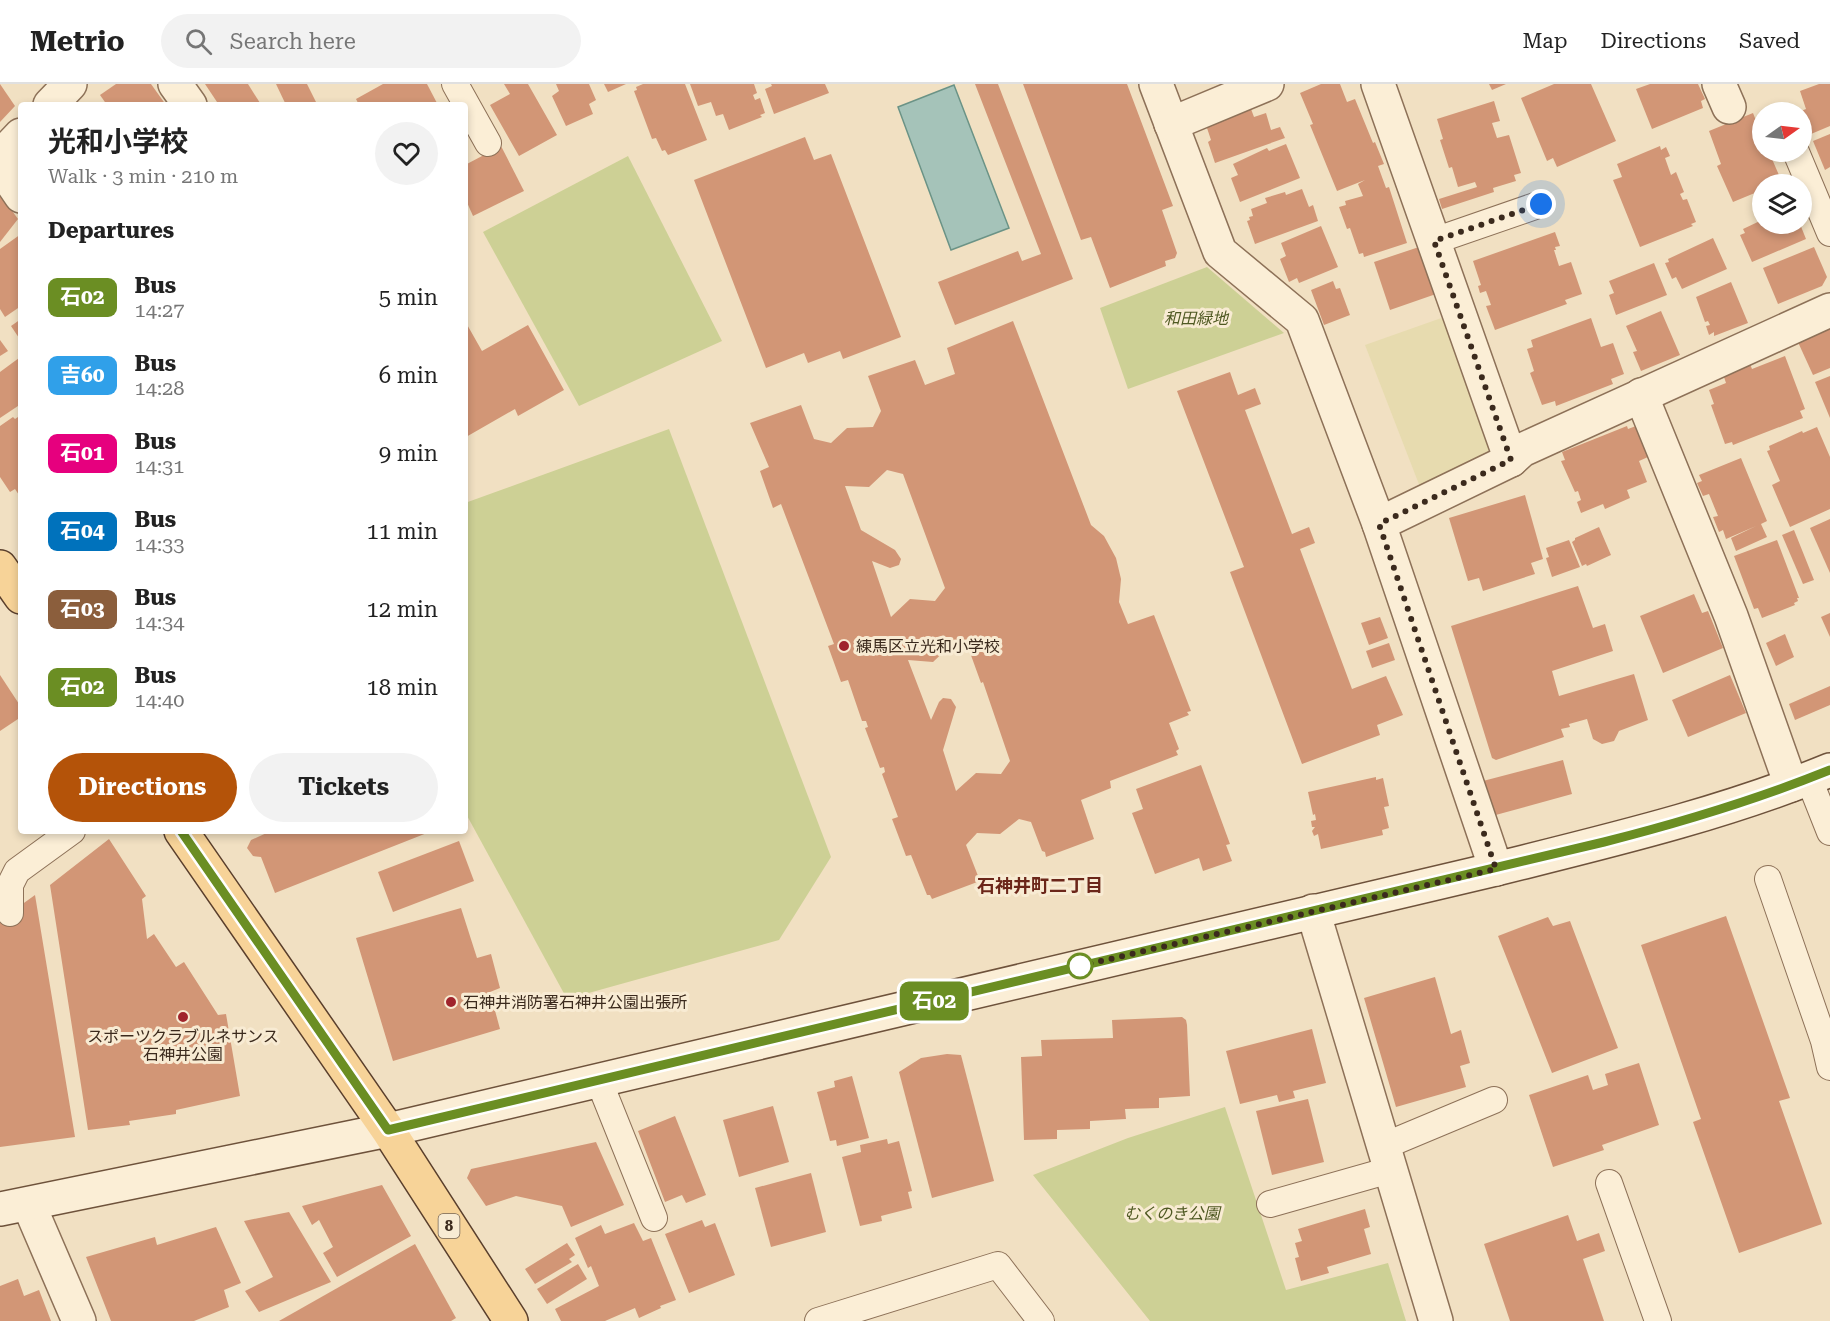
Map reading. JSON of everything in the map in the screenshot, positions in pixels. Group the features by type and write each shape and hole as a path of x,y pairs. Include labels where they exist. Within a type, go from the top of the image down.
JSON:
{"main road":[{"path":"0,567 18,593"},
{"name":"8","path":"184,834 388,1130 511,1321"}],"street":[{"path":"53,102 70,84"},
{"path":"175,84 188,102"},
{"path":"1156,84 1220,252 1302,320 1379,524 1496,869"},
{"path":"1171,124 1267,84"},
{"path":"1378,84 1511,460"},
{"path":"0,157 18,138"},
{"path":"0,165 18,192"},
{"path":"1379,524 1511,460 1522,450 1830,310"},
{"path":"79,1321 14,1207 388,1130 1496,869 1647,831 1810,778 1731,616 1641,395"},
{"path":"1313,911 1436,1321"}],"lane":[{"path":"455,84 465,102"},
{"path":"468,107 488,143"},
{"path":"1800,162 1830,233"},
{"path":"1434,241 1541,204"},
{"path":"1810,778 1830,832"},
{"path":"10,913 10,885 17,871 68,834"},
{"path":"1768,879 1824,1041 1830,1067"},
{"path":"599,1081 654,1218"},
{"path":"1270,1204 1387,1158 1494,1100"},
{"path":"1609,1183 1658,1321"},
{"path":"818,1321 998,1265 1041,1321"}],"shaded area":[{"path":"1447,316 1489,439 1488,453 1420,487 1365,345"}],"green space":[{"path":"628,156 722,341 579,406 483,232"},
{"name":"和田緑地","path":"1207,267 1284,333 1128,389 1100,308"},
{"path":"669,429 831,857 779,940 567,999 468,818 468,502"},
{"name":"むくのき公園","path":"1225,1107 1286,1290 1388,1263 1406,1321 1150,1321 1033,1175 1128,1138"}],"water":[{"path":"954,85 1009,228 951,250 898,107"}],"building":[{"path":"0,84 15,106 0,122"},
{"path":"116,84 151,84 164,102 105,102 100,95"},
{"path":"205,84 248,84 259,102 217,102"},
{"path":"276,84 307,84 316,102 285,102"},
{"path":"383,84 427,84 436,102 358,102 356,99"},
{"path":"504,84 528,84 557,135 519,156 490,105 510,94"},
{"path":"556,84 589,84 596,100 589,104 593,114 566,126 552,96 559,91"},
{"path":"604,84 626,84 608,92"},
{"path":"643,84 685,84 707,140 668,155 665,150 662,151 656,138 652,139 634,91 637,90 636,87"},
{"path":"690,84 754,84 757,93 753,95 755,100 760,98 765,113 760,115 762,117 729,130 723,114 716,116 711,102 698,106"},
{"path":"771,84 825,84 829,93 774,114 765,89 772,86"},
{"path":"975,84 998,84 1073,279 955,325 938,282 1018,251 1022,261 1041,254"},
{"path":"1023,84 1127,84 1173,206 1162,210 1177,253 1175,258 1165,261 1166,266 1110,288 1091,237 1081,240"},
{"path":"1321,84 1340,84 1347,102 1355,99 1384,164 1378,166 1386,188 1389,187 1407,243 1364,257 1363,253 1359,254 1350,228 1347,229 1339,207 1346,205 1345,201 1363,196 1358,184 1365,180 1337,191 1310,125 1313,124 1300,93"},
{"path":"1489,84 1506,84 1492,90"},
{"path":"1554,84 1591,84 1616,141 1557,167 1553,158 1547,161 1521,98"},
{"path":"1650,84 1698,84 1705,99 1701,101 1703,108 1652,129 1636,89"},
{"path":"1819,84 1830,84 1830,126 1812,134 1812,102 1804,102 1800,91"},
{"path":"1494,101 1500,121 1492,123 1497,138 1509,135 1521,173 1514,175 1516,181 1493,188 1494,192 1442,209 1439,199 1477,187 1475,182 1458,187 1440,140 1443,139 1437,119"},
{"path":"1251,109 1254,117 1266,113 1271,130 1280,127 1285,138 1215,163 1208,142 1211,140 1206,125"},
{"path":"1752,113 1752,162 1773,162 1779,174 1752,174 1752,194 1733,202 1717,166 1721,164 1709,131"},
{"path":"1830,134 1830,167 1825,170 1813,141"},
{"path":"805,137 814,160 831,154 901,337 843,359 840,351 808,363 804,353 766,368 694,180"},
{"path":"1286,144 1300,178 1240,202 1231,178 1238,175 1233,164 1267,148 1269,151"},
{"path":"501,146 524,191 473,216 468,205 468,163"},
{"path":"1660,146 1661,150 1666,147 1670,156 1665,158 1671,175 1676,172 1684,192 1680,194 1683,200 1687,199 1696,222 1691,224 1693,226 1640,247 1613,180 1622,177 1617,164"},
{"path":"1302,189 1309,207 1313,205 1318,221 1255,244 1247,221 1253,216 1251,209 1267,203 1265,198 1285,192 1286,195"},
{"path":"0,194 18,219 0,242"},
{"path":"1752,225 1752,234 1804,234 1806,239 1752,262 1740,235 1745,233 1743,229"},
{"path":"1321,226 1338,267 1299,283 1297,278 1289,282 1280,259 1286,256 1281,243"},
{"path":"1555,232 1560,246 1555,247 1556,250 1554,250 1559,266 1571,262 1582,294 1565,300 1567,304 1495,330 1486,306 1491,305 1486,291 1480,293 1478,286 1481,285 1473,261"},
{"path":"18,236 18,308 5,317 0,309 0,249"},
{"path":"1713,238 1727,269 1682,289 1676,277 1672,279 1665,263 1669,262 1668,259"},
{"path":"1419,247 1436,294 1390,310 1374,262"},
{"path":"1814,247 1827,277 1822,286 1778,304 1763,268"},
{"path":"1654,263 1667,295 1616,315 1609,295 1614,293 1609,281"},
{"path":"1333,281 1336,289 1340,288 1350,315 1324,325 1311,290"},
{"path":"1731,282 1748,323 1714,336 1714,332 1709,335 1706,326 1710,325 1708,321 1705,322 1696,297"},
{"path":"1661,311 1680,355 1641,371 1633,352 1637,351 1626,326"},
{"path":"1591,318 1601,347 1613,343 1624,374 1611,379 1613,384 1556,406 1555,401 1542,405 1530,373 1534,371 1527,349 1533,347 1531,340"},
{"path":"18,321 18,336 11,326"},
{"path":"1013,321 1091,525 1104,536 1116,558 1121,579 1119,602 1128,624 1154,615 1191,711 1187,712 1189,715 1169,723 1179,749 1176,751 1178,755 1110,781 1111,788 1081,800 1094,839 1046,857 1031,822 1019,819 1000,834 977,833 966,845 980,881 932,899 930,895 927,895 911,855 906,856 892,819 898,817 882,774 885,772 884,767 880,768 865,728 868,727 866,721 862,721 848,680 841,682 828,646 834,644 781,504 773,508 760,471 769,467 750,423 801,405 814,439 831,443 847,428 873,427 881,411 868,376 915,360 925,385 955,374 947,348","holes":["887,470 903,474 945,588 935,601 910,599 891,617 872,561 890,568 899,565 901,559 895,550 861,530 845,486 869,487","952,644 968,647 981,683 983,682 1010,761 1001,774 976,773 956,791 943,750 956,707 951,699 943,698 931,720 908,660 933,662"]},
{"path":"528,325 564,390 518,416 515,409 468,436 468,326 482,351"},
{"path":"1830,325 1830,368 1813,375 1797,340"},
{"path":"0,340 8,351 0,356"},
{"path":"1785,356 1805,409 1800,411 1803,418 1733,445 1732,442 1725,444 1711,405 1714,404 1709,390 1726,383 1723,374 1750,364 1752,369"},
{"path":"18,359 18,406 0,418 0,372"},
{"path":"1230,372 1238,395 1255,388 1261,404 1245,410 1292,534 1309,527 1315,543 1300,549 1352,689 1386,676 1403,715 1377,725 1380,735 1302,764 1230,572 1244,567 1177,391"},
{"path":"1830,376 1830,418 1815,382"},
{"path":"13,417 15,419 18,417 18,494 15,489 10,492 0,477 0,426"},
{"path":"1627,426 1628,429 1636,426 1648,457 1639,461 1647,482 1627,490 1630,498 1605,509 1603,504 1581,513 1577,502 1581,500 1561,461 1565,460 1562,452"},
{"path":"1817,427 1830,457 1830,509 1790,527 1772,485 1780,481 1767,451 1770,450 1769,446 1802,431 1803,433"},
{"path":"1741,458 1767,521 1761,524 1767,537 1736,551 1731,538 1756,526 1726,539 1723,530 1719,532 1713,517 1718,516 1709,494 1703,496 1697,483 1702,481 1699,475"},
{"path":"1525,495 1543,559 1531,563 1535,574 1483,591 1479,578 1468,581 1449,518"},
{"path":"1830,519 1830,573 1810,528"},
{"path":"1599,527 1611,555 1582,566 1572,542 1575,538"},
{"path":"1794,530 1814,580 1803,584 1782,535"},
{"path":"1569,540 1580,567 1552,577 1546,558 1549,557 1546,548"},
{"path":"1777,540 1799,598 1794,603 1795,605 1762,618 1758,608 1754,609 1734,556"},
{"path":"1578,586 1593,628 1605,624 1613,651 1552,671 1559,696 1634,674 1648,720 1619,731 1614,741 1602,744 1593,739 1587,719 1561,729 1564,737 1496,760 1492,758 1451,626"},
{"path":"1694,594 1702,613 1708,611 1723,648 1663,673 1640,616"},
{"path":"1830,613 1830,637 1821,617"},
{"path":"1380,617 1388,638 1369,645 1361,623"},
{"path":"1785,634 1794,657 1776,666 1766,643"},
{"path":"1389,643 1395,660 1372,668 1366,651"},
{"path":"0,675 18,702 18,719 0,731"},
{"path":"1730,675 1746,713 1688,737 1672,700"},
{"path":"1830,686 1830,705 1795,720 1789,704"},
{"path":"1563,760 1572,794 1492,816 1483,781"},
{"path":"1201,765 1230,844 1226,845 1232,861 1203,871 1199,858 1155,874 1132,813 1143,809 1136,789"},
{"path":"1376,777 1376,780 1383,778 1389,806 1384,807 1389,828 1382,830 1383,835 1321,849 1318,834 1314,836 1312,831 1315,827 1312,827 1311,821 1316,820 1308,792"},
{"path":"264,834 424,834 275,893 261,857 253,856 247,848 251,840"},
{"path":"109,839 146,896 142,899 147,939 154,934 176,967 184,962 218,1015 226,1014 240,1096 176,1110 176,1114 129,1121 130,1125 88,1130 50,885"},
{"path":"459,841 474,881 393,912 378,872"},
{"path":"35,895 75,1137 0,1147 0,915 10,913"},
{"path":"461,908 477,958 491,954 500,988 490,992 500,1029 393,1061 356,938"},
{"path":"1726,916 1790,1098 1779,1101 1822,1224 1739,1253 1693,1122 1701,1119 1641,945"},
{"path":"1548,917 1553,926 1570,921 1618,1048 1552,1073 1498,936"},
{"path":"1435,977 1451,1034 1461,1030 1470,1063 1460,1066 1466,1087 1396,1107 1364,998"},
{"path":"1182,1017 1186,1020 1187,1025 1190,1096 1159,1098 1159,1108 1125,1109 1126,1119 1090,1121 1090,1129 1057,1130 1057,1139 1024,1140 1021,1057 1042,1056 1041,1040 1113,1038 1112,1020"},
{"path":"1312,1029 1326,1083 1293,1091 1295,1098 1279,1102 1277,1095 1240,1104 1226,1051"},
{"path":"947,1054 961,1055 994,1181 932,1198 899,1072 921,1058"},
{"path":"1639,1063 1659,1125 1602,1145 1604,1150 1553,1167 1529,1095 1588,1075 1593,1090 1608,1085 1605,1074"},
{"path":"852,1076 869,1138 837,1146 836,1140 830,1141 817,1092 835,1087 834,1081"},
{"path":"1308,1099 1324,1162 1272,1175 1256,1111"},
{"path":"773,1106 789,1162 739,1177 723,1120"},
{"path":"675,1116 706,1195 686,1203 682,1195 665,1202 638,1131"},
{"path":"887,1139 888,1144 899,1141 912,1191 908,1192 912,1208 881,1216 882,1221 860,1226 842,1157 861,1152 860,1145"},
{"path":"596,1142 624,1205 571,1227 562,1206 516,1196 486,1206 467,1178 471,1169"},
{"path":"811,1173 826,1232 771,1247 755,1188"},
{"path":"382,1185 411,1236 337,1277 323,1253 333,1247 319,1220 312,1225 302,1206"},
{"path":"1365,1209 1370,1227 1364,1229 1371,1254 1327,1267 1329,1273 1301,1281 1295,1258 1299,1257 1295,1243 1302,1241 1298,1229"},
{"path":"289,1212 331,1282 259,1312 245,1291 273,1277 244,1221"},
{"path":"1568,1215 1577,1241 1599,1233 1605,1251 1583,1259 1604,1321 1510,1321 1484,1244"},
{"path":"702,1220 705,1227 715,1223 735,1275 689,1293 665,1234"},
{"path":"634,1223 643,1241 651,1238 676,1300 639,1318 635,1308 605,1321 561,1321 555,1309 599,1286 575,1238 601,1225 605,1234"},
{"path":"216,1227 241,1283 224,1290 229,1307 194,1321 111,1321 86,1257 155,1237 157,1245"},
{"path":"567,1243 575,1255 569,1259 572,1262 535,1284 525,1269"},
{"path":"415,1244 456,1318 451,1321 279,1321"},
{"path":"578,1264 587,1279 547,1304 537,1289"},
{"path":"18,1279 24,1296 39,1290 51,1321 0,1321 0,1286"}],"bus line":[{"name":"石02","path":"183,834 388,1130 1496,869 1647,831 1791,785 1830,770"}],"place":[{"name":"練馬区立光和小学校","path":"844,646"},
{"name":"石神井消防署石神井公園出張所","path":"451,1002"},
{"name":"スポーツクラブルネサンス 石神井公園","path":"183,1017"}],"district":[{"name":"石神井町二丁目","path":"1040,886"}],"route":[{"path":"1080,966 1496,869 1379,524 1511,460 1434,241 1541,204"}]}
